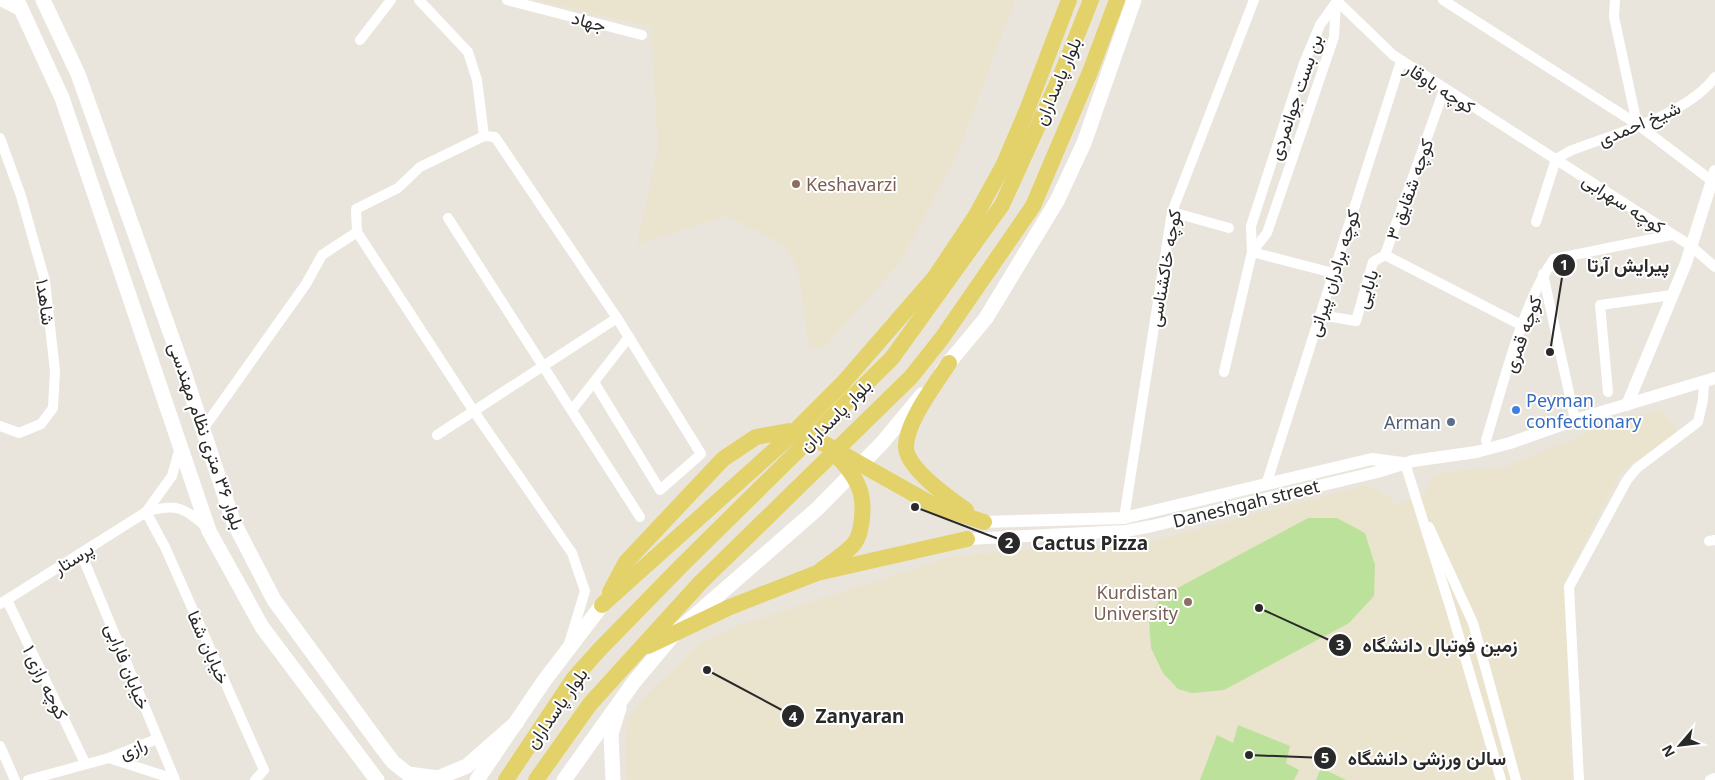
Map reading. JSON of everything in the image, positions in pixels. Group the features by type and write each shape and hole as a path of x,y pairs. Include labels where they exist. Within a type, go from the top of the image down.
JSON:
{"main road":[{"name":"بلوار ۳۶ متری نظام مهندسی","path":"43,0 78,74 203,429 233,521 274,600 393,762 412,777 438,778 467,766 517,722"},
{"path":"602,604 788,438 844,383 935,277 975,217 1004,164 1069,0"},
{"name":"بلوار پاسداران","path":"506,780 574,678 600,649 892,358 1002,204 1061,75 1091,0"},
{"name":"بلوار پاسداران","path":"536,780 590,704 638,651 700,584 911,376 942,338 1033,206 1090,72 1117,0"},
{"path":"564,780 622,698 675,633 817,509 882,443 986,318 1057,201 1084,142 1134,0"},
{"name":"بلوار ۳۶ متری نظام مهندسی","path":"21,6 62,98 209,531 262,627 377,780"},
{"path":"900,317 915,327"},
{"path":"949,362 909,428 906,449 917,469 941,494 984,522"},
{"path":"477,780 544,681 566,655 602,604 626,562 723,459 756,437 789,431 825,444 936,506 984,522"},
{"path":"817,573 853,546 859,536 864,508 860,486 845,464 825,444"},
{"path":"638,651 730,607 817,573 966,539"},
{"path":"613,780 611,734 622,698"}],"street":[{"path":"360,40 391,0"},
{"path":"419,0 468,52 477,80 484,136"},
{"name":"جهاد","path":"507,0 642,35"},
{"name":"کوچه خاکشناسی","path":"1124,518 1172,212 1254,0"},
{"name":"کوچه باوقار","path":"1336,0 1401,61 1444,90 1556,159"},
{"name":"بن بست جوانمردی","path":"1224,372 1252,252 1251,226 1304,63 1320,25 1336,0"},
{"name":"بن بست جوانمردی","path":"1252,252 1266,233 1334,37 1336,0"},
{"path":"1443,0 1638,124 1713,176 1692,246 1627,404"},
{"path":"1615,0 1614,17 1638,124"},
{"path":"0,2 21,6"},
{"name":"کوچه برادران پیرانی","path":"1266,485 1401,61"},
{"name":"شیخ احمدی","path":"1556,159 1570,151 1682,106 1709,86 1715,77"},
{"name":"کوچه شقایق ۳","path":"1444,90 1385,256 1523,326"},
{"path":"566,655 585,591 572,553 356,232 356,209 398,188 420,167 484,136 495,137 617,318 700,454 660,490 594,382"},
{"name":"شاهد۱","path":"0,138 21,196 45,282 55,371 53,408 41,424 19,434 0,426"},
{"path":"1536,222 1556,159"},
{"name":"کوچه سهرابی","path":"1556,159 1672,235 1692,246 1715,267"},
{"path":"1172,212 1229,228"},
{"path":"448,218 640,517"},
{"path":"203,429 306,284 322,255 356,232"},
{"name":"کوچه قمری","path":"1486,440 1523,326 1543,274 1554,259 1672,235"},
{"path":"1252,252 1333,273"},
{"name":"بابایی","path":"1320,315 1356,321 1373,262 1385,256"},
{"path":"1543,274 1575,420"},
{"path":"1608,392 1600,305 1672,295"},
{"path":"437,435 617,318"},
{"path":"572,410 629,338"},
{"path":"1579,780 1569,587 1627,480 1637,468 1698,422 1709,380"},
{"name":"Daneshgah street","path":"966,539 1126,531 1377,472 1405,463 1476,452 1709,380"},
{"path":"146,512 172,476 181,444"},
{"name":"Daneshgah street","path":"984,522 1124,518 1372,459 1405,463"},
{"path":"1405,463 1414,498 1452,614 1498,767 1500,780"},
{"path":"1414,498 1443,555 1473,623 1516,780"},
{"path":"146,512 167,506 180,508 195,516 209,531"},
{"name":"پرستار","path":"3,602 146,512"},
{"name":"خیابان شفا","path":"146,512 165,547 264,770 254,780"},
{"name":"خیابان فارابی","path":"81,553 135,681 156,739 175,780"},
{"name":"کوچه رازی ۱","path":"3,602 85,763"},
{"name":"رازی","path":"28,780 109,758 156,739"},
{"path":"0,746 15,780"},
{"path":"109,758 175,780"},
{"path":"1498,767 1512,763"},
{"path":"1710,780 1715,778"}],"shaded area":[{"name":"Keshavarzi","path":"535,0 1015,0 958,152 901,261 824,348 809,348 798,269 784,244 727,216 637,244 658,147 651,27"},
{"name":"Kurdistan University","path":"1661,411 1681,434 1622,470 1565,580 1571,780 626,780 625,741 628,719 642,699 701,642 740,625 952,556 1079,546 1137,545 1363,486 1369,486 1391,498 1396,505 1425,494 1432,477 1441,472 1505,467 1626,417"}],"green space":[{"path":"1308,518 1337,518 1365,533 1375,565 1374,596 1349,623 1224,690 1192,693 1178,689 1163,673 1151,648 1149,619 1161,597"},
{"path":"1238,725 1290,746 1286,763 1299,770 1294,780 1200,780 1217,735 1233,743"},
{"path":"1321,768 1346,780 1316,780"}],"place":[{"name":"Keshavarzi","path":"796,184"},
{"name":"پیرایش آرتا","path":"1550,352"},
{"name":"Peyman confectionary","path":"1516,410"},
{"name":"Arman","path":"1451,422"},
{"name":"Cactus Pizza","path":"915,507"},
{"name":"Kurdistan University","path":"1188,602"},
{"name":"زمین فوتبال دانشگاه","path":"1259,608"},
{"name":"Zanyaran","path":"707,670"},
{"name":"سالن ورزشی دانشگاه","path":"1249,755"}]}
